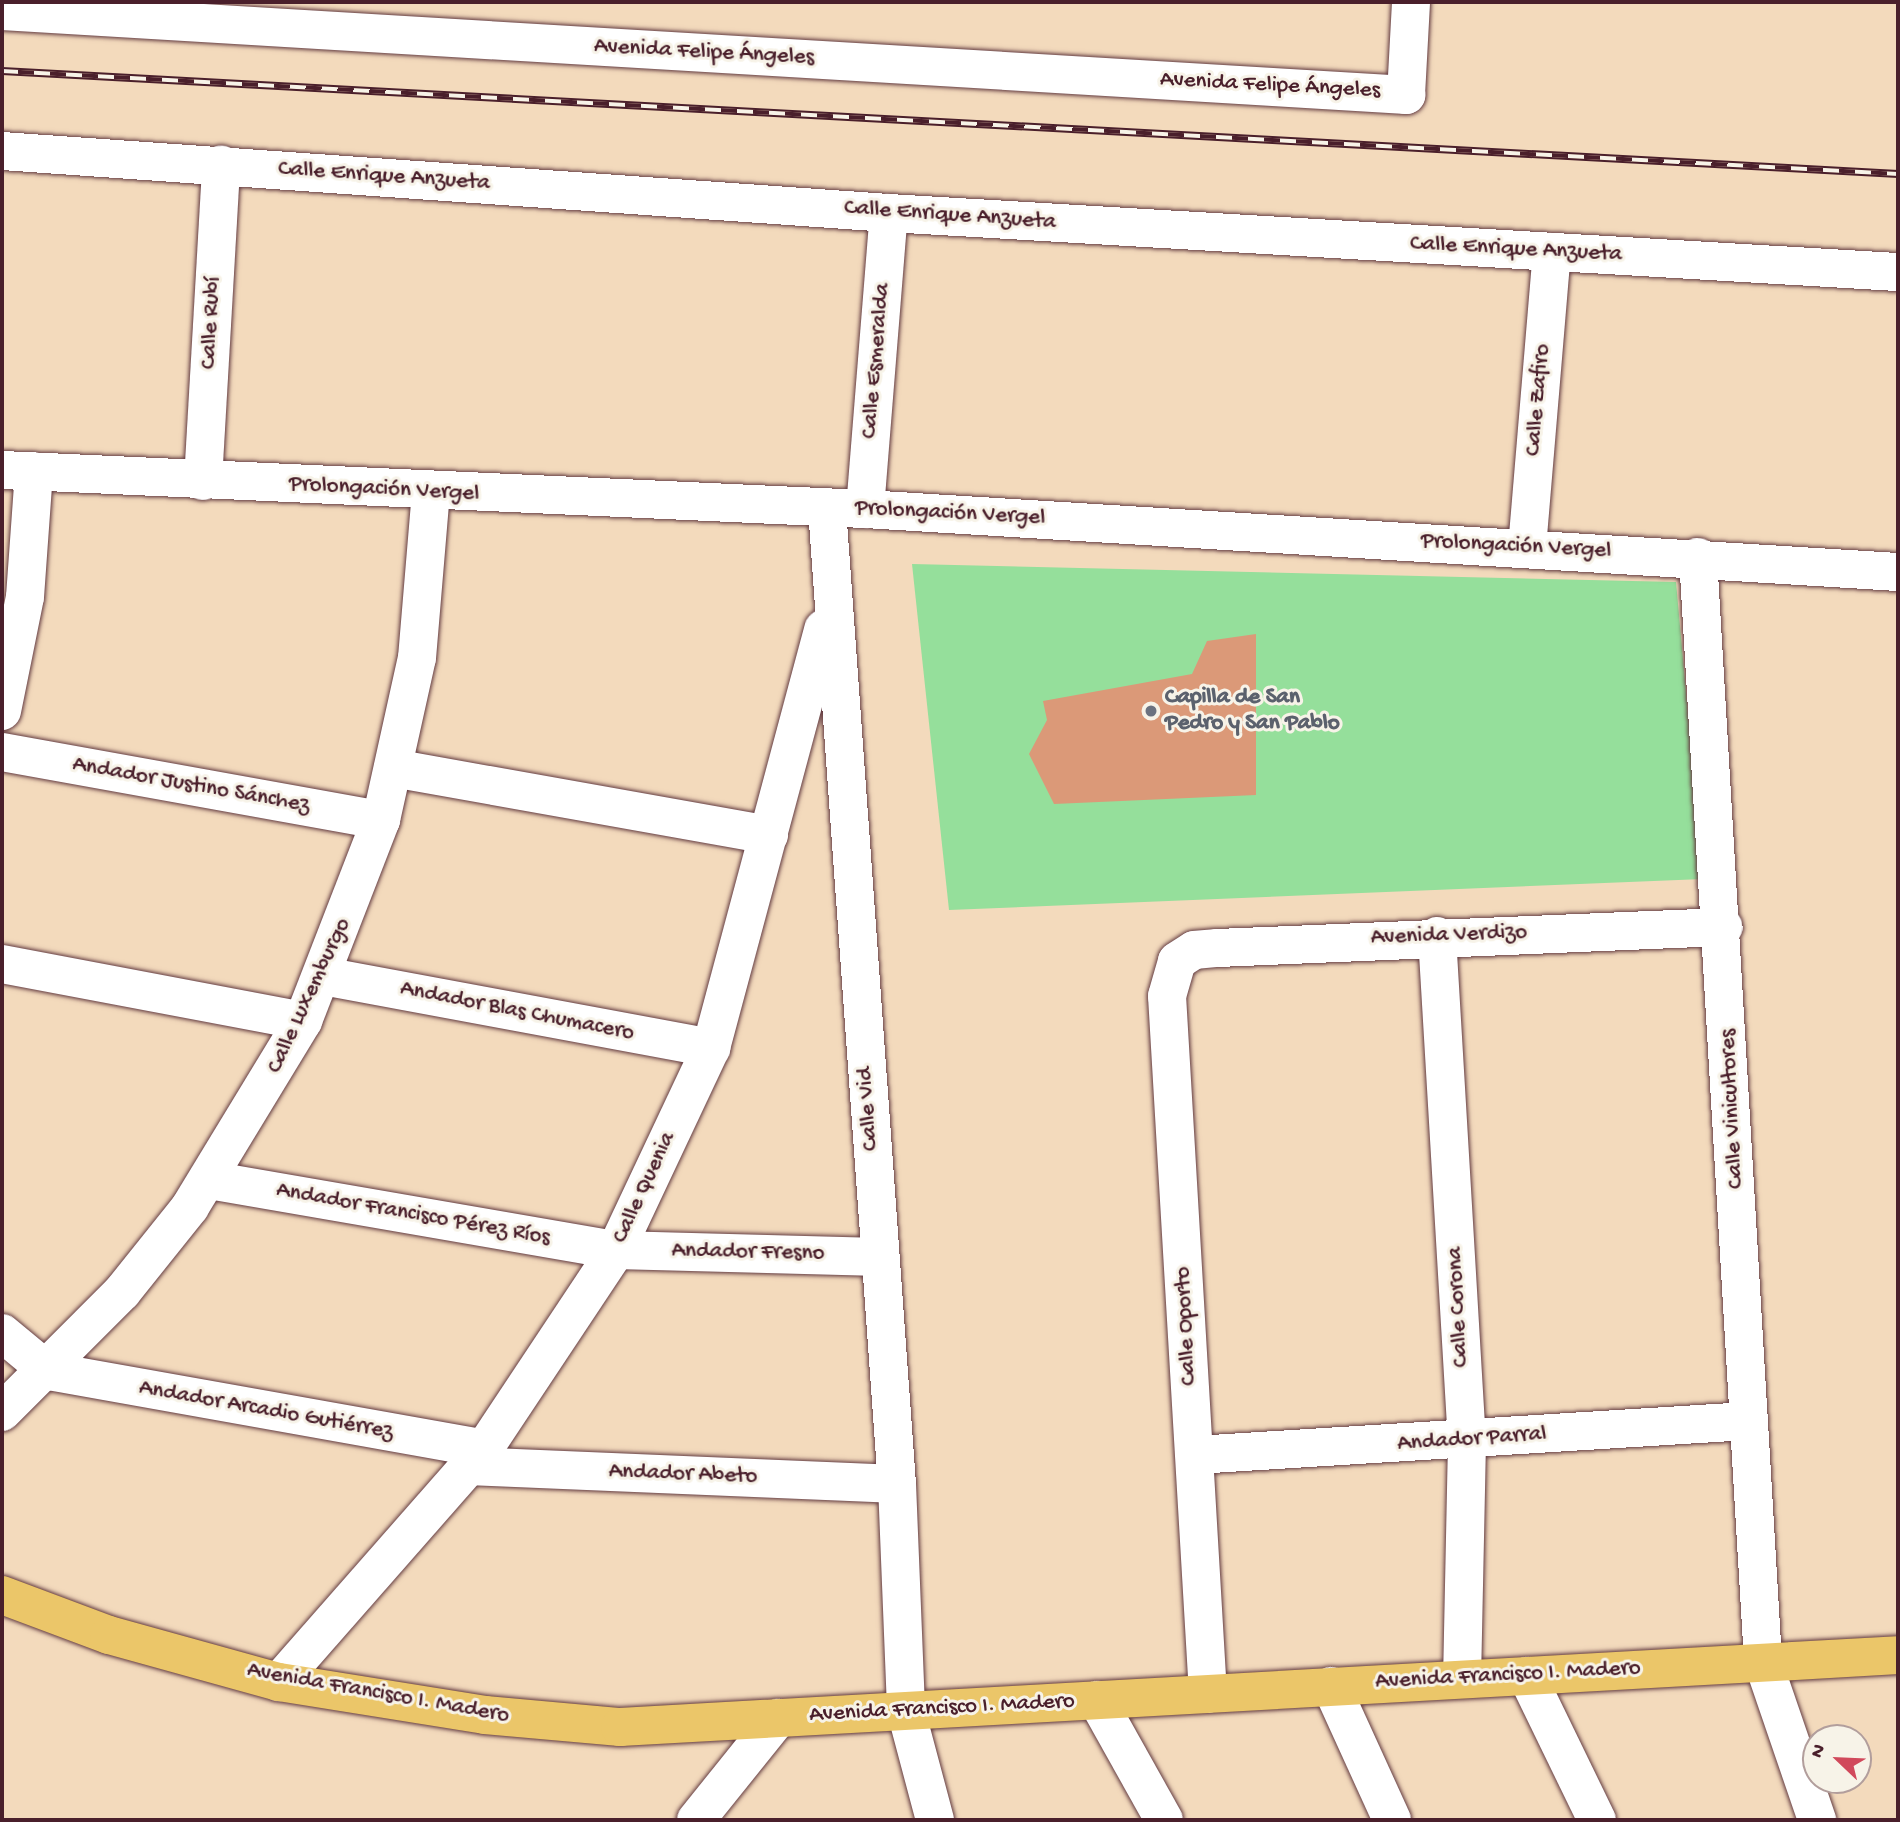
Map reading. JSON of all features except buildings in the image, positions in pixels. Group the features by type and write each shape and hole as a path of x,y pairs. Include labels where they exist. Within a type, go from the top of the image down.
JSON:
{"main road":[{"name":"Avenida Francisco I. Madero","path":"2,1595 109,1635 279,1682 485,1715 620,1727 1898,1654"}],"street":[{"name":"Avenida Felipe Ángeles","path":"2,11 1406,94 1411,2"},
{"name":"Calle Enrique Anzueta","path":"2,151 889,213 1898,272"},
{"name":"Calle Rubí","path":"203,481 221,165"},
{"name":"Calle Esmeralda","path":"865,509 889,213"},
{"name":"Calle Zafiro","path":"1527,548 1552,252"},
{"name":"Prolongación Vergel","path":"18,470 431,493 865,509 1698,556 1898,572"},
{"path":"2,711 25,597 18,470"},
{"name":"Calle Luxemburgo","path":"2,1412 48,1371 122,1292 209,1180 303,1021 323,976 381,820 417,658 431,493"},
{"name":"Calle Vid","path":"827,508 831,600 897,1484 906,1711 934,1820"},
{"name":"Calle Vinicultores","path":"1698,556 1724,927 1748,1421 1763,1662 1817,1820"},
{"name":"Calle Quenia","path":"279,1682 477,1458 616,1250 711,1048 831,600"},
{"name":"Andador Justino Sánchez","path":"2,752 381,820"},
{"path":"393,768 769,835"},
{"name":"Avenida Verdizo","path":"1177,961 1218,948 1437,936 1724,927"},
{"name":"Calle Corona","path":"1437,936 1466,1442 1462,1679"},
{"name":"Calle Oporto","path":"1177,961 1167,996 1208,1694"},
{"path":"2,964 303,1021"},
{"name":"Andador Blas Chumacero","path":"323,976 711,1048"},
{"name":"Andador Francisco Pérez Ríos","path":"209,1180 616,1250"},
{"name":"Andador Fresno","path":"616,1250 880,1256"},
{"path":"2,1333 48,1371"},
{"name":"Andador Arcadio Gutiérrez","path":"48,1371 477,1458"},
{"name":"Andador Parral","path":"1195,1455 1466,1442 1748,1421"},
{"name":"Andador Abeto","path":"477,1458 897,1484"},
{"path":"1527,1676 1597,1820"},
{"path":"1331,1686 1392,1820"},
{"path":"1097,1700 1164,1820"},
{"path":"696,1820 778,1718"}],"green space":[{"path":"912,564 1676,582 1703,879 949,910"}],"railway":[{"path":"2,71 1898,174"}],"place":[{"name":"Capilla de San Pedro y San Pablo","path":"1151,711"}]}
